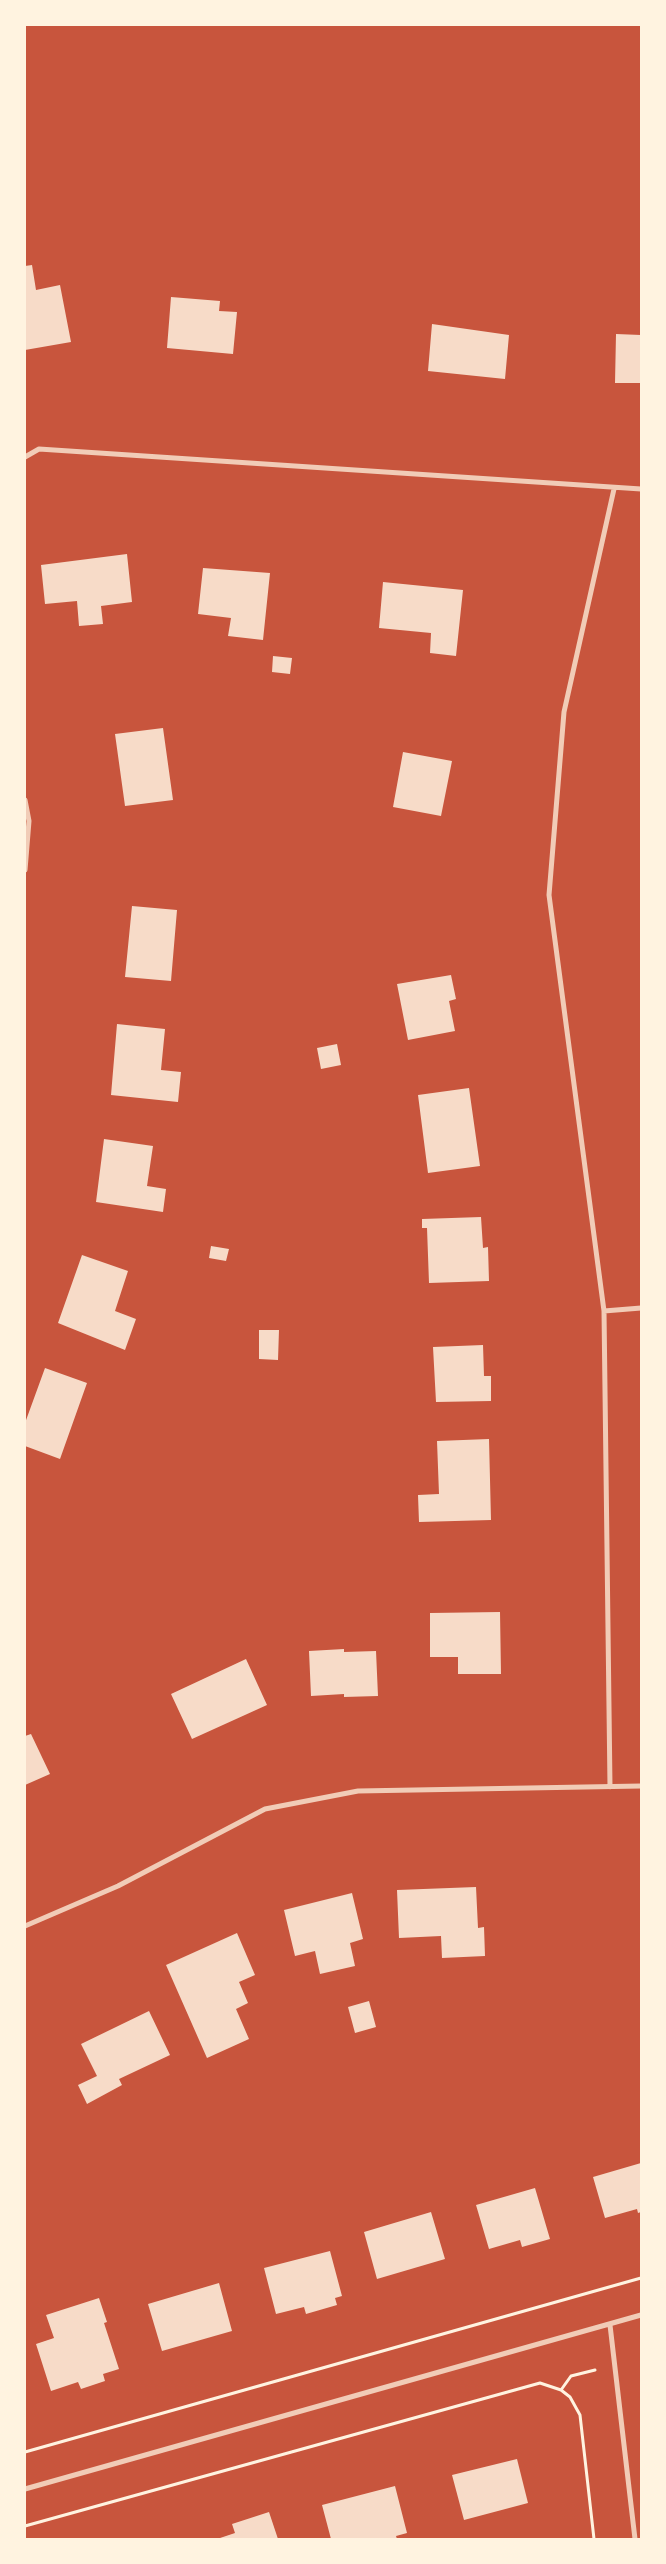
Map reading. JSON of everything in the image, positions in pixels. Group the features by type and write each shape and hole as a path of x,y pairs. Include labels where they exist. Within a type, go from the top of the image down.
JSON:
{"street":[{"path":"25,458 39,449 614,489 641,489"},
{"path":"610,1787 604,1311 549,895 564,712 614,489"},
{"path":"25,800 29,822 25,870"},
{"path":"604,1311 641,1308"},
{"path":"25,1926 118,1886 264,1809 358,1792 641,1786"},
{"path":"25,2489 641,2315"},
{"path":"610,2325 635,2539"}],"path":[{"path":"25,2452 641,2278"},
{"path":"25,2526 540,2383 561,2390 570,2397 580,2415 594,2539"}],"building":[{"path":"32,265 36,290 60,285 71,342 25,350 25,266"},
{"path":"171,297 220,301 219,311 237,312 233,354 167,348"},
{"path":"432,324 509,335 505,379 428,371"},
{"path":"616,334 641,335 641,383 615,383"},
{"path":"127,554 132,602 101,606 103,624 79,626 77,601 45,604 41,565"},
{"path":"203,568 270,573 263,640 228,636 231,618 198,614"},
{"path":"383,582 463,590 456,656 430,653 431,633 379,628"},
{"path":"273,656 292,658 290,674 272,672"},
{"path":"163,728 173,800 125,806 115,734"},
{"path":"403,752 452,761 441,816 393,807"},
{"path":"132,906 177,910 171,981 125,977"},
{"path":"451,975 456,999 449,1001 455,1031 408,1040 397,984"},
{"path":"117,1024 165,1029 161,1070 181,1072 178,1102 111,1095"},
{"path":"337,1044 341,1065 321,1069 317,1048"},
{"path":"469,1088 480,1166 428,1173 418,1095"},
{"path":"104,1139 153,1146 147,1186 166,1189 163,1212 96,1202"},
{"path":"481,1217 483,1248 488,1247 489,1281 429,1283 427,1228 422,1228 422,1219"},
{"path":"211,1246 229,1249 226,1261 209,1258"},
{"path":"82,1255 128,1271 115,1311 136,1319 125,1350 58,1323"},
{"path":"259,1330 279,1330 278,1360 259,1359"},
{"path":"483,1345 484,1376 491,1376 491,1401 436,1402 433,1347"},
{"path":"45,1368 87,1383 60,1459 25,1446 25,1423"},
{"path":"489,1439 491,1520 419,1522 418,1495 439,1494 437,1441"},
{"path":"500,1612 501,1674 458,1674 458,1657 430,1657 430,1613"},
{"path":"344,1649 344,1652 376,1651 378,1696 344,1697 344,1694 311,1696 309,1651"},
{"path":"246,1659 267,1705 192,1739 171,1694"},
{"path":"31,1734 50,1774 25,1785 25,1736"},
{"path":"476,1887 478,1928 484,1927 485,1956 442,1958 441,1936 399,1938 397,1890"},
{"path":"352,1893 363,1939 350,1943 355,1966 320,1974 315,1951 295,1956 284,1910"},
{"path":"237,1933 255,1975 239,1982 248,2003 236,2009 249,2039 207,2058 166,1965"},
{"path":"369,2001 376,2027 355,2033 348,2007"},
{"path":"149,2011 170,2055 119,2079 122,2085 87,2104 78,2085 97,2076 81,2044"},
{"path":"641,2163 641,2212 638,2213 637,2209 605,2218 593,2177"},
{"path":"535,2188 550,2239 522,2247 520,2240 489,2249 476,2205"},
{"path":"431,2212 445,2259 377,2279 364,2232"},
{"path":"330,2251 342,2296 335,2298 337,2305 306,2314 304,2307 276,2314 264,2268"},
{"path":"219,2283 232,2331 162,2351 148,2304"},
{"path":"99,2298 107,2322 104,2323 119,2369 103,2374 105,2381 81,2389 78,2382 51,2391 36,2344 54,2338 46,2315"},
{"path":"517,2459 528,2503 464,2520 452,2475"},
{"path":"395,2486 407,2533 396,2536 397,2539 331,2539 322,2505"},
{"path":"269,2512 278,2539 217,2539 235,2533 232,2524"}]}
